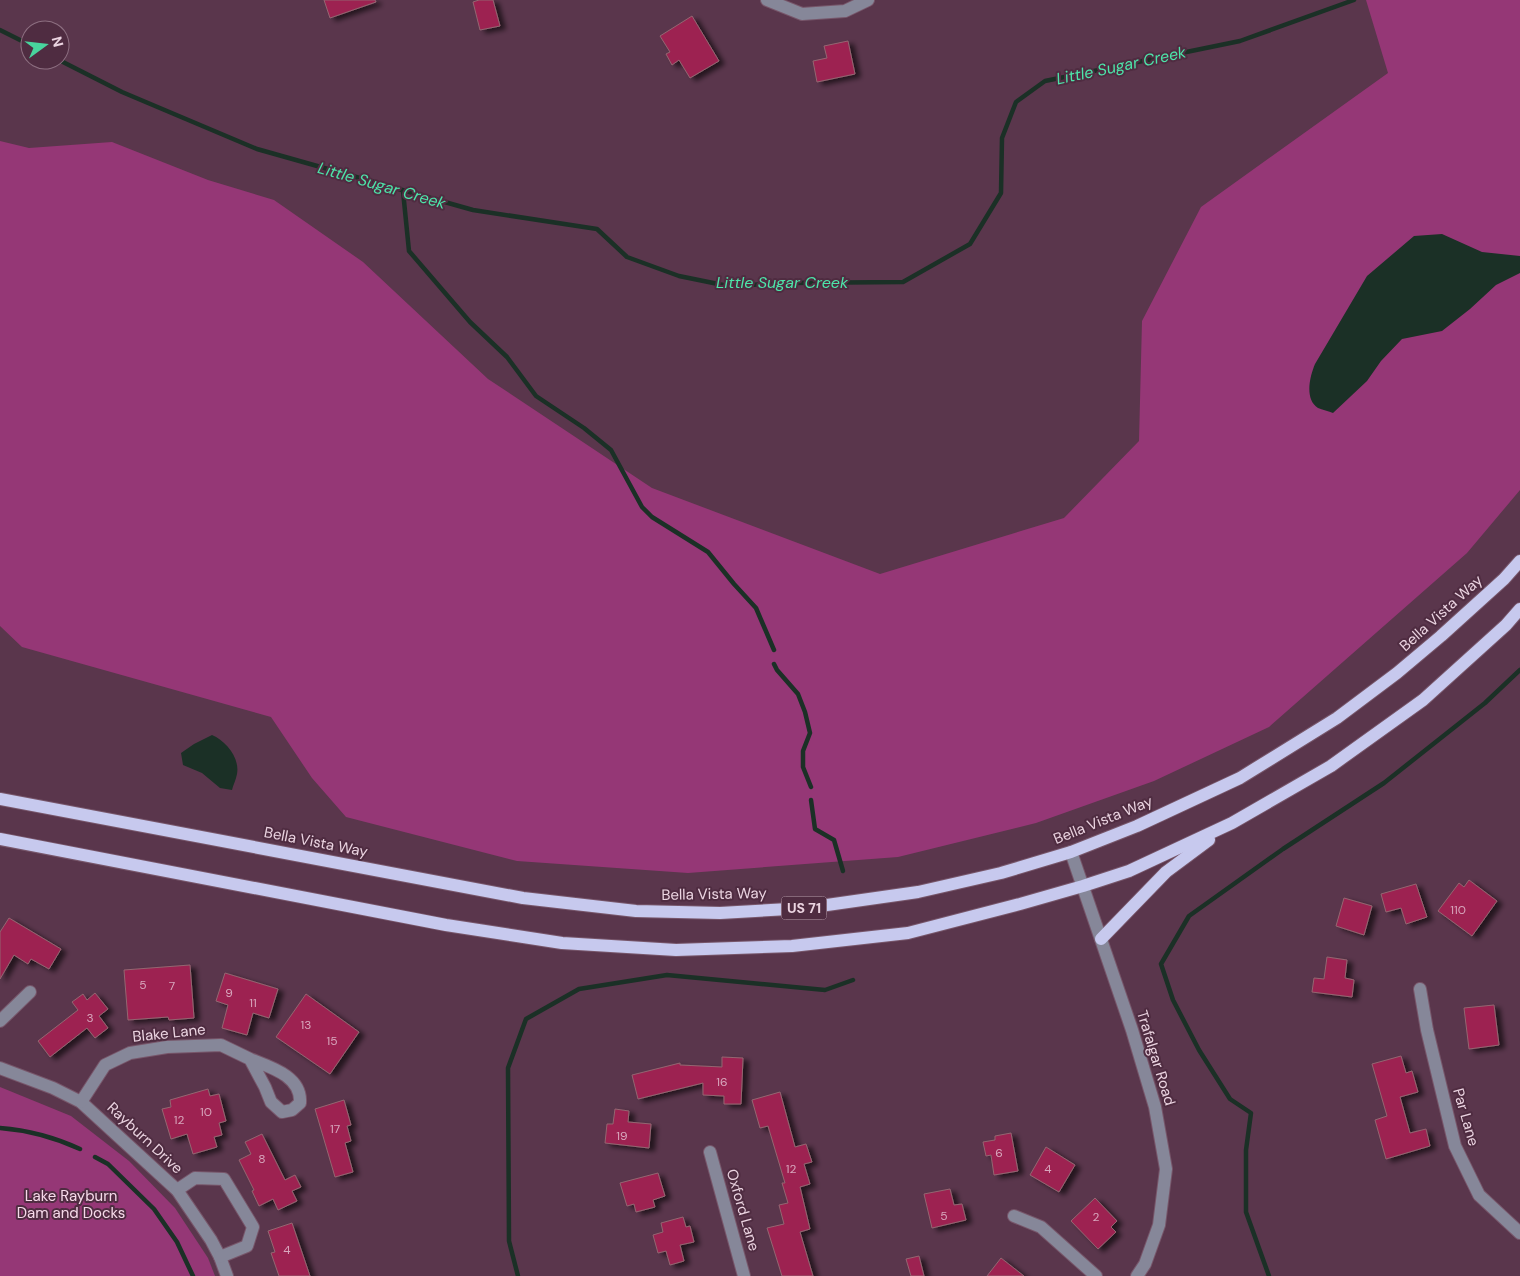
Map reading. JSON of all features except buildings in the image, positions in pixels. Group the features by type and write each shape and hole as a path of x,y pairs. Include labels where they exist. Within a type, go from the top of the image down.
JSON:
{"main road":[{"name":"Bella Vista Way","path":"0,799 523,898 636,911 720,913 806,908 918,892 1001,873 1071,852 1137,826 1240,778 1337,718 1397,673 1504,579 1520,561"},
{"path":"0,840 446,925 562,943 676,950 792,946 908,933 1083,886 1128,871 1232,823 1331,766 1423,700 1506,625 1520,609"},
{"path":"1101,939 1166,872 1232,823"}],"street":[{"path":"767,0 802,14 845,11 868,0"},
{"name":"Trafalgar Road","path":"1071,852 1132,1030 1155,1107 1166,1169 1159,1225 1145,1264 1137,1276"},
{"name":"Par Lane","path":"1420,989 1427,1030 1455,1146 1479,1195 1520,1233"},
{"path":"0,1021 30,992"},
{"name":"Blake Lane","path":"81,1102 105,1065 130,1053 167,1047 221,1045 250,1059"},
{"name":"Rayburn Drive","path":"0,1068 53,1088 81,1102 177,1190 193,1212 220,1257 227,1276"},
{"name":"Oxford Lane","path":"710,1152 744,1276"},
{"path":"177,1190 195,1178 224,1179 253,1227 247,1246 220,1257"},
{"path":"1014,1216 1041,1227 1096,1276"}],"green space":[{"path":"1366,0 1520,0 1520,490 1467,553 1269,727 1154,781 1036,823 898,857 688,873 517,861 346,817 312,778 271,717 22,647 0,626 0,141 29,148 112,142 208,180 274,200 363,262 488,379 652,488 880,574 1064,518 1139,441 1142,321 1201,207 1388,73"},
{"name":"Lake Rayburn Dam and Docks","path":"0,1087 71,1116 129,1161 175,1208 208,1258 215,1276 0,1276"}],"shaded area":[{"path":"1442,234 1482,252 1520,256 1520,273 1496,285 1442,331 1402,339 1381,361 1367,381 1333,413 1318,408 1311,399 1309,387 1313,369 1367,276 1414,236"},
{"path":"212,735 222,741 234,756 237,774 232,790 220,788 202,773 183,765 181,753"}],"waterway":[{"name":"Little Sugar Creek","path":"70,66 122,92 257,149 473,210 597,229 627,257 679,276 728,286 788,283 903,282 970,244 1001,193 1002,138 1016,102 1045,81 1240,41 1354,0"},
{"name":"Little Sugar Creek","path":"0,30 20,40"},
{"path":"403,191 409,251 470,322 507,357 536,396 584,428 611,450 642,507 652,517 708,552 756,608 774,650"},
{"path":"774,664 798,694 805,712 810,733 803,751 803,767 811,787"},
{"path":"1269,1276 1246,1212 1246,1150 1251,1113 1230,1099 1199,1050 1173,1000 1161,964 1189,916 1283,849 1384,783 1485,703 1520,670"},
{"path":"811,800 815,829 834,840 843,871"},
{"path":"518,1276 509,1241 508,1068 526,1019 579,989 667,975 825,990 853,980"},
{"path":"0,1128 41,1135 80,1149"},
{"path":"95,1157 108,1164 154,1209 177,1242 193,1276"}]}
